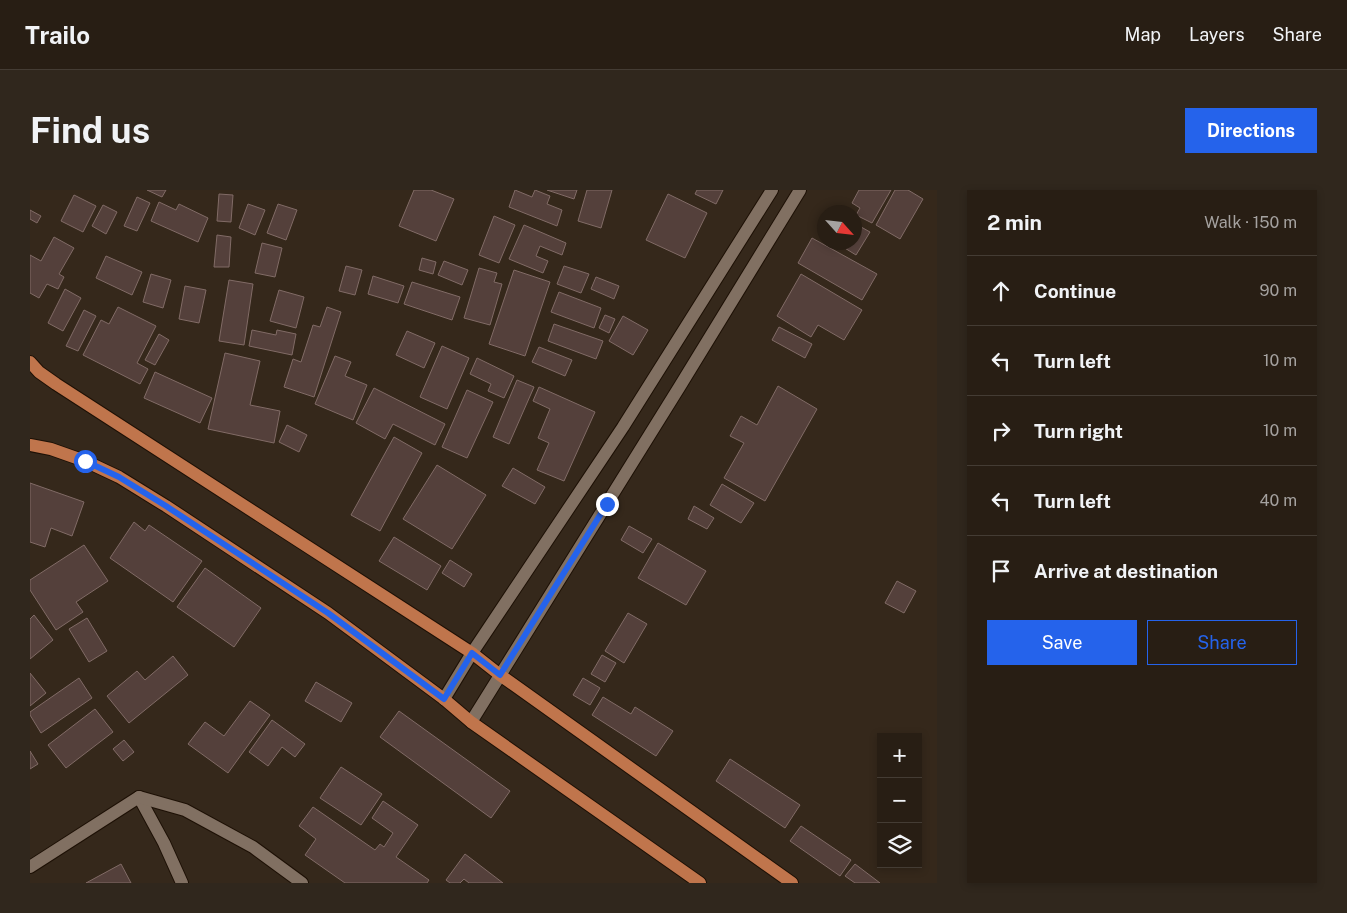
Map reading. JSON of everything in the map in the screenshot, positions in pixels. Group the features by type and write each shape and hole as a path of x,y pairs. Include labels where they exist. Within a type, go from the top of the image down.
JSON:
{"main road":[{"path":"30,362 39,372 56,384 472,653 500,675 792,883"},
{"path":"30,445 51,449 85,461 127,482 328,613 444,699 471,722 700,883"}],"street":[{"path":"444,699 472,653 623,427 772,190"},
{"path":"471,722 800,190"},
{"path":"139,797 164,843 182,883"},
{"path":"30,867 139,797 185,810 252,847 302,883"}],"building":[{"path":"147,190 166,190 162,197"},
{"path":"414,190 431,190 454,199 436,241 399,226"},
{"path":"515,190 532,197 535,190 550,196 547,204 562,210 557,226 509,207"},
{"path":"547,190 577,190 574,199"},
{"path":"587,190 612,190 601,228 578,221"},
{"path":"697,190 723,190 716,204 695,194"},
{"path":"859,190 891,190 872,223 862,218 862,205 852,203"},
{"path":"895,190 908,190 923,199 900,239 876,225"},
{"path":"219,194 233,195 231,222 217,221"},
{"path":"668,194 707,213 685,258 646,240"},
{"path":"74,195 96,206 83,232 61,221"},
{"path":"137,197 150,203 137,231 124,226"},
{"path":"159,202 176,210 179,204 208,218 198,242 151,221"},
{"path":"248,204 265,210 255,235 239,228"},
{"path":"278,204 297,210 286,240 267,233"},
{"path":"103,205 117,212 106,234 92,226"},
{"path":"30,210 41,216 37,223 30,219"},
{"path":"494,216 515,225 499,263 479,255"},
{"path":"524,225 566,243 562,255 540,246 536,256 548,261 543,273 509,259"},
{"path":"862,228 870,232 862,245"},
{"path":"217,235 231,237 229,267 214,267"},
{"path":"54,237 74,248 59,274 64,277 58,289 47,284 39,298 30,293 30,255 41,261"},
{"path":"812,238 817,241 817,250 834,250 877,274 862,300 798,263"},
{"path":"262,243 282,248 275,277 255,273"},
{"path":"848,250 859,250 856,255"},
{"path":"106,256 142,272 132,295 96,278"},
{"path":"422,258 436,262 433,274 419,270"},
{"path":"444,261 468,270 462,285 438,275"},
{"path":"346,266 362,270 355,295 339,291"},
{"path":"564,266 589,274 581,293 557,284"},
{"path":"479,268 497,273 494,282 502,284 490,325 464,318"},
{"path":"514,270 550,282 525,356 489,344"},
{"path":"151,274 171,280 163,308 143,302"},
{"path":"801,274 862,310 844,340 818,325 811,337 777,316"},
{"path":"373,276 404,286 398,303 368,294"},
{"path":"596,277 619,286 614,299 591,289"},
{"path":"229,280 253,284 244,345 219,341"},
{"path":"412,282 460,297 452,320 404,304"},
{"path":"185,286 206,290 199,323 179,319"},
{"path":"65,289 81,298 63,331 48,323"},
{"path":"279,290 304,297 296,328 270,321"},
{"path":"559,292 601,308 594,328 551,312"},
{"path":"118,307 156,326 137,363 148,369 140,384 83,355 101,320 109,324"},
{"path":"327,307 341,312 314,397 284,387 293,359 301,362 313,325 320,327"},
{"path":"84,310 96,316 78,351 66,346"},
{"path":"605,315 615,319 609,333 599,328"},
{"path":"623,316 648,330 633,355 609,341"},
{"path":"554,324 603,341 596,359 548,341"},
{"path":"779,327 812,344 805,358 772,340"},
{"path":"252,330 276,335 277,330 296,334 292,355 249,346"},
{"path":"407,331 435,343 424,368 396,355"},
{"path":"159,334 169,340 155,365 145,360"},
{"path":"442,346 469,358 447,409 420,397"},
{"path":"539,347 572,360 565,376 532,362"},
{"path":"225,353 260,361 250,405 280,411 274,443 208,429"},
{"path":"335,356 351,362 345,376 367,385 353,420 315,404"},
{"path":"477,358 514,376 504,398 488,391 491,384 470,374"},
{"path":"155,372 212,398 200,423 144,398"},
{"path":"517,380 534,387 509,444 493,437"},
{"path":"778,386 817,409 765,501 724,478 744,443 730,436 741,416 757,425"},
{"path":"539,387 595,412 564,481 537,470 549,443 538,438 550,409 533,401"},
{"path":"374,388 445,424 435,445 393,424 385,439 356,423"},
{"path":"467,390 493,402 467,458 442,447"},
{"path":"287,425 307,435 299,452 279,442"},
{"path":"394,437 422,453 380,531 351,515"},
{"path":"437,465 486,495 452,549 403,519"},
{"path":"513,468 545,487 535,504 502,486"},
{"path":"30,483 84,502 72,536 51,528 45,547 30,542"},
{"path":"722,484 754,503 741,523 710,505"},
{"path":"694,506 714,518 707,529 688,519"},
{"path":"134,522 145,531 149,525 202,561 173,602 110,558"},
{"path":"629,526 652,539 643,553 621,540"},
{"path":"394,537 441,566 427,590 379,561"},
{"path":"658,543 706,571 686,605 638,578"},
{"path":"84,545 108,581 76,602 83,612 56,630 30,590 30,580"},
{"path":"450,560 472,574 464,587 442,573"},
{"path":"205,568 261,608 234,647 177,607"},
{"path":"897,581 916,591 904,613 885,603"},
{"path":"628,613 647,624 624,663 605,651"},
{"path":"34,615 53,640 30,659 30,619"},
{"path":"87,618 107,651 89,662 69,629"},
{"path":"602,655 616,663 605,682 591,674"},
{"path":"173,656 188,675 129,723 107,696 137,671 145,680"},
{"path":"30,673 46,693 30,706"},
{"path":"79,678 92,698 41,733 30,712"},
{"path":"583,678 600,688 590,705 573,695"},
{"path":"316,682 352,703 341,722 305,701"},
{"path":"603,697 631,714 635,707 673,731 656,756 592,715"},
{"path":"250,701 270,715 228,773 188,744 205,722 224,736"},
{"path":"95,709 113,732 66,768 48,745"},
{"path":"399,711 510,791 491,818 380,737"},
{"path":"272,720 305,744 295,757 282,747 268,766 249,752"},
{"path":"124,740 134,752 123,761 113,749"},
{"path":"30,751 38,764 30,769"},
{"path":"730,759 800,805 785,828 716,781"},
{"path":"341,767 382,794 361,825 320,798"},
{"path":"383,801 418,825 396,857 429,880 427,883 345,883 305,855 316,839 299,826 313,807 375,850 380,844 384,847 393,833 372,818"},
{"path":"801,826 851,860 840,876 790,841"},
{"path":"465,854 503,883 469,883 464,879 460,883 450,883 446,880"},
{"path":"121,864 131,883 86,883"},
{"path":"855,864 880,883 855,883 845,876"}],"route":[{"path":"85,461 119,477 166,506 328,613 444,699 472,653 500,675 607,504"}]}
